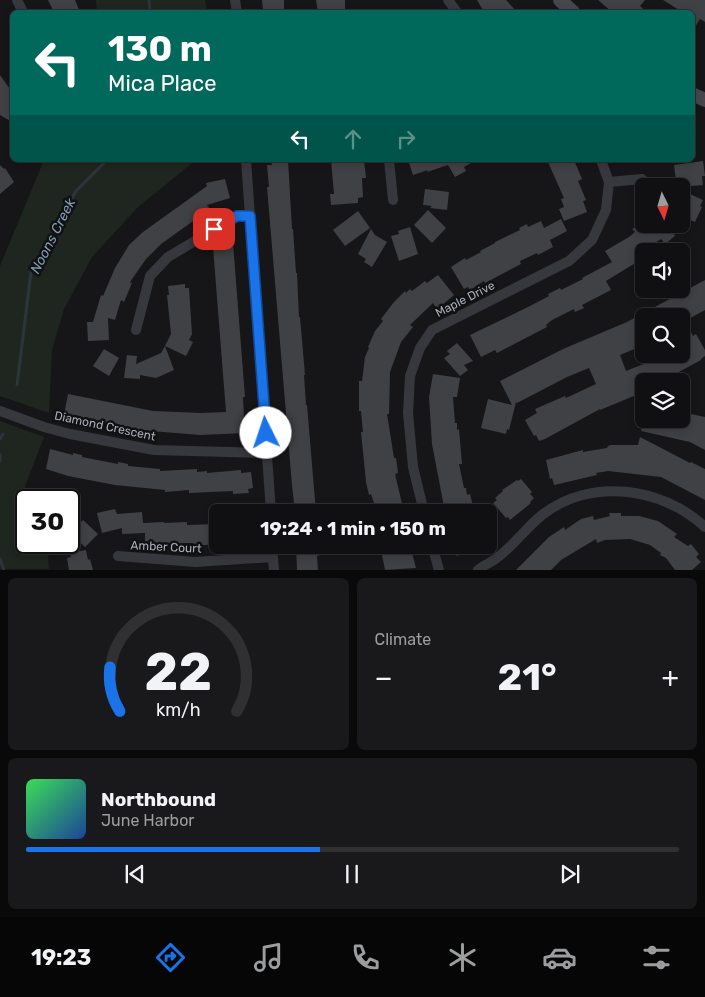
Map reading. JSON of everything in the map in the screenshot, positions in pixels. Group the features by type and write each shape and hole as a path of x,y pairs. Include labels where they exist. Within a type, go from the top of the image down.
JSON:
{"street":[{"path":"560,0 571,10"},
{"path":"246,162 270,504"},
{"path":"389,162 393,200"},
{"name":"Maple Drive","path":"422,504 413,467 408,413 410,376 420,348 432,330 569,261 592,240 606,210 609,182 602,162"},
{"path":"609,182 635,180"},
{"path":"136,330 150,276 168,257 237,216 250,216"},
{"name":"Diamond Crescent","path":"0,410 44,427 70,434 154,450 267,453"},
{"path":"478,570 498,557 542,515 566,500 598,492 632,492 669,502 694,517 705,527"},
{"path":"273,554 274,570"},
{"path":"435,554 439,570"},
{"name":"Amber Court","path":"118,556 195,562 273,557"}],"shaded area":[{"path":"96,0 205,0 207,10 97,10"},
{"path":"43,162 194,162 138,207 92,257 64,309 52,350 49,413 0,396 0,266"},
{"path":"0,421 44,437 25,486 26,489 15,489 15,554 48,554 49,569 0,569"}],"building":[{"path":"48,0 75,0 79,10 53,10"},
{"path":"262,0 284,0 284,10 263,9"},
{"path":"316,0 345,0 345,10 318,10"},
{"path":"477,0 506,0 515,10 483,10"},
{"path":"598,0 645,0 640,6 645,10 610,10"},
{"path":"663,0 705,0 705,22 700,19 695,27 695,10 679,10"},
{"path":"0,75 10,89 10,121 0,115"},
{"path":"703,161 705,176 702,176 703,185 690,186 690,178 676,178 674,165"},
{"path":"271,162 288,162 315,504 294,504 267,187 269,187 267,165 272,165"},
{"path":"331,162 364,162 366,178 362,178 363,197 358,198 358,203 331,205 330,194 334,194"},
{"path":"409,162 473,162 464,167 466,171 455,177 448,165 413,175"},
{"path":"548,162 575,162 582,179 578,181 586,200 583,201 587,212 564,221 559,209 564,207 561,199 564,198"},
{"path":"0,165 5,168 14,182 0,194"},
{"path":"225,179 230,198 207,205 210,209 161,244 146,259 130,282 132,283 124,302 121,300 115,320 108,318 109,340 88,341 87,322 93,322 101,295 103,296 115,268 129,245 143,232 207,186 206,183"},
{"path":"425,189 449,192 447,210 430,208 432,206 423,205"},
{"path":"690,194 703,200 695,222 690,220"},
{"path":"428,210 446,228 432,243 414,225"},
{"path":"358,211 370,228 345,246 333,230"},
{"path":"561,219 567,231 550,240 553,247 538,255 537,253 520,261 521,264 485,283 484,281 470,290 468,287 464,289 451,267 520,230 519,228 527,224 528,227 541,221 544,228"},
{"path":"410,227 418,254 399,261 391,236 399,234 398,231"},
{"path":"371,229 375,235 387,242 372,267 364,262 366,259 358,254"},
{"path":"635,232 675,233 675,236 666,243 661,239 655,243 635,243 635,263 606,281 611,290 582,305 584,308 575,312 574,309 552,320 546,325 547,327 497,353 495,350 481,357 470,335 530,306 560,288 561,290 583,279 612,262 605,251"},
{"path":"233,243 245,397 243,397 244,418 247,424 247,433 200,435 130,429 64,415 68,394 153,411 226,412 213,247"},
{"path":"438,275 454,295 437,309 433,303 410,325 413,327 401,342 390,372 389,414 387,414 398,473 395,474 402,504 374,504 371,494 369,495 366,482 361,411 359,411 359,381 362,381 368,347 375,331 383,321 381,319 405,291 406,293 410,289 412,291 425,281 427,283"},
{"path":"705,280 705,310 690,318 690,308 653,308 672,298 690,298 690,288"},
{"path":"185,284 185,288 189,288 192,334 189,340 193,342 186,356 165,346 171,334 167,295 169,295 168,286"},
{"path":"635,318 635,349 620,355 626,371 646,363 690,363 690,330 693,336 696,334 705,350 705,356 677,373 635,373 635,395 600,409 539,441 525,420 537,413 535,409 565,396 566,398 596,384 589,368 516,402 509,430 507,429 506,434 481,428 488,399 512,405 500,381 563,349"},
{"path":"457,343 473,361 464,365 468,370 460,376 444,358 450,354 447,351"},
{"path":"165,346 174,370 156,378 140,375 140,379 124,378 127,355 137,356 136,364 161,353"},
{"path":"104,349 119,358 109,376 93,366"},
{"path":"433,374 460,378 457,397 453,397 455,423 457,423 457,430 459,429 462,464 459,464 464,488 466,488 467,495 470,494 472,504 443,504 432,444 429,397"},
{"path":"690,414 705,417 705,450 690,442 641,431 642,428 690,428"},
{"path":"640,437 705,469 705,500 661,477 608,471 554,485 552,478 550,479 546,460 583,450 583,452 607,448 611,445 638,445"},
{"path":"50,449 118,464 118,462 128,464 128,466 160,469 160,471 197,469 197,472 207,471 207,473 241,470 241,473 251,472 253,488 248,489 249,493 233,494 233,491 189,493 189,490 165,492 165,490 115,485 68,476 46,469"},
{"path":"521,479 532,492 530,494 534,498 531,503 510,520 497,508 497,504 493,503 497,500 495,498 502,490"},
{"path":"115,509 117,514 142,512 143,523 187,522 187,525 209,524 209,545 193,546 193,543 145,543 145,533 122,534 122,528 102,533 97,513"},
{"path":"609,513 621,513 621,516 639,516 658,521 677,534 674,537 688,546 691,544 699,554 696,557 701,562 692,570 675,570 666,558 660,555 661,553 650,545 630,539 605,540 597,543 596,539 561,560 551,570 516,570 549,537 564,527 565,530 581,519 593,516 594,520 610,516"},
{"path":"83,520 98,534 85,547 80,542 80,523"},
{"path":"86,550 93,570 69,570 67,558 71,557 70,554 80,554 80,551"},
{"path":"296,554 320,554 317,556 318,570 297,570"},
{"path":"382,554 412,554 416,568 385,570"}],"waterway":[{"name":"Noons Creek","path":"149,0 150,10"},
{"name":"Noons Creek","path":"17,385 31,272 76,191 105,162"},
{"name":"Noons Creek","path":"0,439 3,434"},
{"path":"0,455 0,461"},
{"path":"0,559 4,570"}],"route":[{"path":"214,229 237,216 250,216 266,433"}]}
